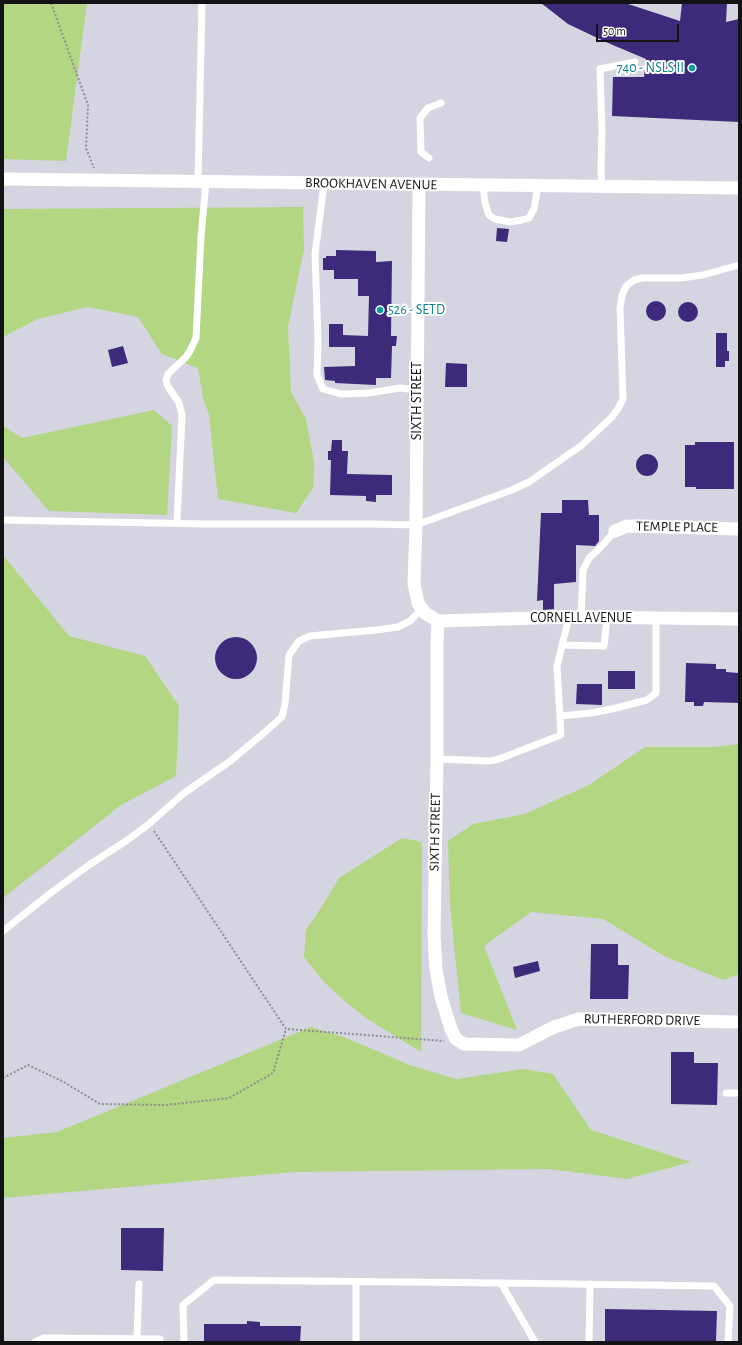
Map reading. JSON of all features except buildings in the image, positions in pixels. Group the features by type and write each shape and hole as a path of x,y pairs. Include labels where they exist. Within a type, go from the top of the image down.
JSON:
{"street":[{"name":"BROOKHAVEN AVENUE","path":"3,179 739,188"},
{"name":"SIXTH STREET","path":"418,185 416,525 414,584 418,603 424,611"},
{"name":"TEMPLE PLACE","path":"615,531 627,526 739,529"},
{"path":"424,611 438,621"},
{"name":"CORNELL AVENUE","path":"438,621 575,618 739,619"},
{"name":"SIXTH STREET","path":"438,621 434,936 436,969 445,1011 451,1029 458,1041"},
{"name":"RUTHERFORD DRIVE","path":"458,1041 464,1044 519,1045 554,1027 579,1019 739,1022"}],"lane":[{"path":"177,523 182,415 179,403 167,386 166,380 168,374 186,357 196,338 202,182 202,3"},
{"path":"602,187 600,69 635,62"},
{"path":"429,158 421,152 420,118 428,108 441,103"},
{"path":"324,184 315,254 318,340 316,375 323,389 341,394 369,393 400,388 417,390"},
{"path":"483,186 485,203 489,215 495,219 510,222 528,218 534,209 538,186"},
{"path":"3,520 416,525 512,490 529,482 582,445 612,416 623,399 620,308 622,295 626,286 634,280 642,278 681,278 739,265"},
{"path":"437,759 490,761 561,736 557,666 562,645 575,618 583,570 589,558 615,531"},
{"path":"3,931 52,892 149,824 184,793 229,762 282,717 286,704 289,655 299,641 310,636 398,627 424,611"},
{"path":"562,645 604,646 607,618"},
{"path":"560,716 612,709 647,700 656,693 656,618"},
{"path":"726,1093 739,1093"},
{"path":"184,1342 183,1305 214,1280 714,1286 730,1306 728,1342"},
{"path":"356,1282 356,1342"},
{"path":"501,1283 535,1342"},
{"path":"137,1338 139,1284"},
{"path":"589,1342 590,1284"},
{"path":"35,1342 44,1338 160,1339"}],"path":[{"path":"51,3 88,105 86,148 98,180"},
{"path":"149,824 286,1029"},
{"path":"286,1029 458,1041"},
{"path":"3,1078 28,1065 62,1081 100,1104 166,1105 229,1098 273,1073 286,1029"}],"shaded area":[{"path":"3,3 739,3 739,1342 3,1342"}],"green space":[{"path":"3,3 87,3 66,161 3,159"},
{"path":"303,207 304,249 288,327 291,392 306,419 314,462 313,488 296,513 218,499 209,415 203,398 198,368 162,354 138,317 88,307 38,319 3,337 3,209"},
{"path":"154,410 172,426 167,515 49,511 3,457 3,426 22,438"},
{"path":"3,555 69,636 145,656 179,706 176,776 121,805 3,898"},
{"path":"739,744 739,974 723,980 666,957 603,919 531,912 484,946 517,1030 461,1013 450,906 448,841 473,824 525,814 589,785 645,747 715,747"},
{"path":"402,838 422,842 421,1052 366,1018 341,998 323,981 304,957 306,930 339,878"},
{"path":"311,1027 344,1037 412,1066 457,1079 523,1069 553,1074 591,1130 691,1162 627,1179 549,1169 295,1172 3,1198 3,1138 57,1132"}],"place":[{"name":"740 - NSLS II","path":"692,68"},
{"name":"526 - SETD","path":"380,310"}]}
